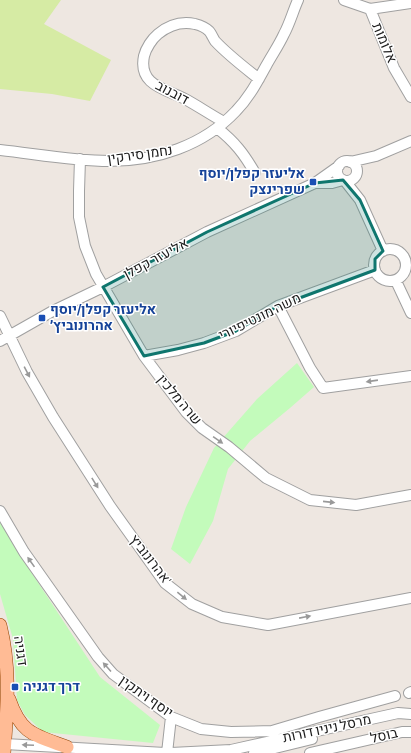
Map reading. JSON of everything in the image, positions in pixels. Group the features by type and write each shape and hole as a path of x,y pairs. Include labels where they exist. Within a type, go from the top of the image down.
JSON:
{"main road":[{"name":"דגניה","path":"0,625 4,642 7,668 8,695 3,747"},
{"path":"8,695 15,714 27,731 36,736 67,747"}],"street":[{"name":"נחמן סירקין","path":"0,150 110,161 156,155 180,149 196,142 221,125 245,101 285,34 298,0"},
{"path":"344,0 370,9 411,3"},
{"name":"אלומות","path":"370,9 394,68 411,97"},
{"name":"דובנוב","path":"255,173 244,154 221,125 184,99 159,88 150,82 144,72 142,64 145,52 155,37 166,27 181,23 195,24 208,31 215,41 259,78"},
{"path":"383,251 360,200 340,178 338,173 339,166 344,162 376,156 411,140"},
{"path":"344,181 352,180 376,156"},
{"name":"שרה מלכין","path":"80,159 79,217 85,246 96,274 144,356 186,412 202,428 229,447 266,478 310,500 356,505 411,495"},
{"path":"350,162 356,166 360,200"},
{"name":"אליעזר קפלן","path":"5,339 51,312 104,287 207,232 315,183 339,166"},
{"name":"אליעזר קפלן","path":"315,183 344,181"},
{"path":"394,249 409,259 406,270 401,278 396,281 386,281 377,275 374,270 375,259 383,251 394,249"},
{"name":"משה מונטיפיורי","path":"144,356 178,350 204,343 236,331 278,306 374,270"},
{"path":"396,281 411,313"},
{"path":"278,306 310,368 323,388 411,376"},
{"name":"אהרונוביץ'","path":"0,316 5,339 110,506 165,582 192,604 222,617 268,625 411,598"},
{"name":"יוסף ויתקין","path":"0,511 24,552 98,657 113,674 171,717 201,729 231,732 272,731 395,696"},
{"name":"מרסל ניניו דורות","path":"171,753 231,750 398,713 411,714"},
{"path":"3,747 67,747 166,753 171,717"},
{"name":"מרסל ניניו דורות","path":"254,753 400,720 411,721"},
{"name":"בוסל","path":"310,753 402,732 411,732"}],"highlighted area":[{"path":"343,180 360,200 383,251 375,259 375,270 278,306 236,331 204,343 144,356 103,287 207,232 315,183"}],"green space":[{"path":"0,0 61,0 44,24 111,60 90,101 52,94 0,89"},
{"path":"297,363 314,387 250,441 228,469 213,521 190,564 171,549 186,507 214,448 257,399"},
{"path":"0,521 18,552 100,677 160,725 153,743 43,732 25,715 17,700 13,639 0,594"}],"place":[{"name":"אליעזר קפלן/יוסף שפרינצק","path":"313,182"},
{"name":"אליעזר קפלן/יוסף אהרונוביץ׳","path":"42,318"},
{"name":"דרך דגניה","path":"15,687"}]}
